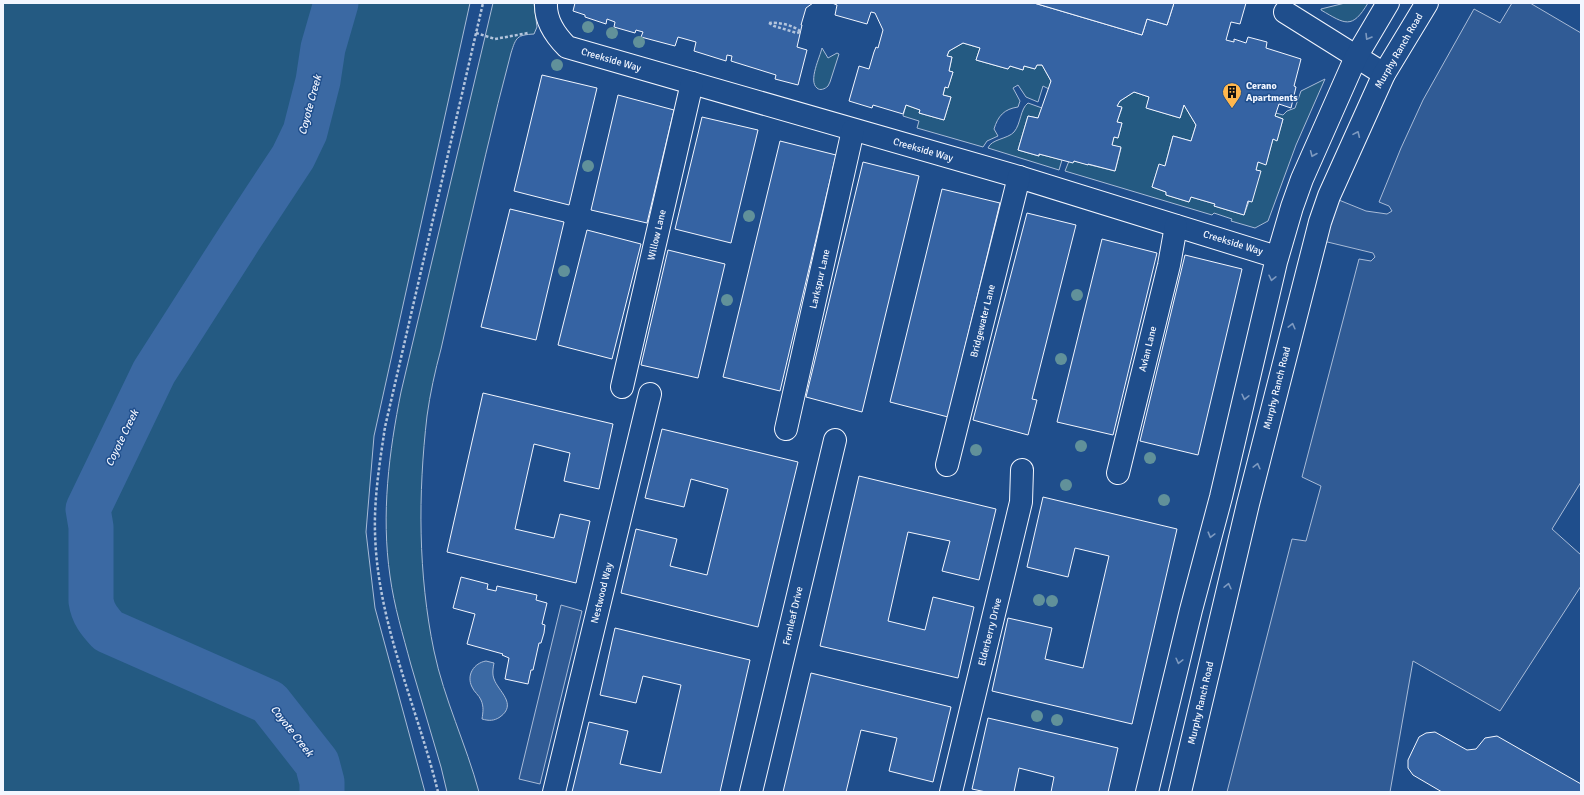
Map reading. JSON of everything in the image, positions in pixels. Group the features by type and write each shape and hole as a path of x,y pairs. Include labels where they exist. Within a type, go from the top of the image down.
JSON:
{"street":[{"name":"Creekside Way","path":"546,3 547,20 567,48 1019,177 1278,256"},
{"path":"1147,792 1221,497 1278,256 1302,179 1356,57 1388,3"},
{"name":"Murphy Ranch Road","path":"1180,792 1248,504 1320,222 1329,196 1384,74 1427,3"},
{"path":"1285,12 1384,74"},
{"name":"Willow Lane","path":"622,387 692,83"},
{"name":"Larkspur Lane","path":"786,429 853,130"},
{"name":"Bridgewater Lane","path":"948,465 1019,177"},
{"name":"Avian Lane","path":"1118,473 1169,265 1176,226"},
{"name":"Nestwood Way","path":"554,792 650,394"},
{"name":"Fernleaf Drive","path":"751,792 835,440"},
{"name":"Elderberry Drive","path":"951,792 1021,502 1022,470"},
{"path":"1221,497 1248,504"}],"path":[{"path":"438,792 390,630 379,576 375,532 376,498 385,426 483,3"},
{"path":"776,22 798,29 800,32 796,33 769,23 776,22"},
{"path":"476,33 495,39 535,32"}],"shaded area":[{"path":"3,3 470,3 374,436 366,532 375,608 425,792 3,792"},
{"path":"493,3 534,3 537,27 534,34 521,36 516,40 511,53 462,256 433,382 427,416 422,475 421,534 422,563 429,622 434,651 443,687 468,756 479,792 447,792 411,665 394,598 387,553 386,506 393,437 401,392"},
{"path":"1345,3 1368,3 1357,17 1348,22 1336,19 1321,10 1321,9"},
{"path":"1512,3 1530,3 1581,33 1581,482 1552,529 1581,555 1581,586 1500,711 1413,661 1390,792 1227,792 1292,539 1306,541 1321,486 1302,477 1359,259 1371,261 1375,257 1373,253 1315,239 1329,196 1366,211 1387,214 1392,211 1389,206 1379,202 1423,100 1474,9 1500,23"},
{"path":"963,43 980,48 976,60 1008,69 1010,66 1023,70 1024,66 1035,69 1037,65 1042,65 1051,81 1049,89 1043,86 1038,102 1026,97 1018,85 1013,88 1020,101 1018,107 1009,109 1002,114 997,120 994,129 998,136 987,141 983,147 917,128 919,121 903,116 906,105 920,110 919,113 944,120 951,97 943,95 945,87 948,87 953,72 949,71 952,57 947,56 949,51"},
{"path":"822,48 828,58 837,53 839,54 828,86 824,89 818,89 815,85 814,75"},
{"path":"1325,79 1296,145 1268,221 1255,228 1231,221 1232,219 1214,213 1212,215 1065,171 1069,161 1074,161 1115,171 1121,148 1112,145 1114,137 1118,138 1122,123 1117,122 1122,108 1117,106 1120,101 1134,92 1149,97 1147,108 1180,118 1184,105 1196,125 1191,141 1173,136 1165,166 1159,165 1152,187 1166,192 1166,195 1189,202 1191,197 1244,215 1260,171 1256,170 1258,162 1266,164 1273,139 1277,140 1283,119 1275,116 1276,113 1283,115 1287,111 1295,108 1301,91"},
{"path":"1028,103 1042,108 1038,118 1028,116 1018,150 1062,160 1059,170 988,148 992,143 1014,132 1023,109"},
{"path":"561,605 582,611 540,784 519,779"},
{"path":"486,661 494,663 494,679 507,702 505,712 500,717 491,720 482,719 482,703 470,683 472,670 478,664"}],"building":[{"path":"575,3 813,3 806,8 801,25 797,47 807,50 798,85 775,79 776,75 731,61 732,56 727,55 726,61 694,51 696,42 678,37 675,46 641,37 643,32 636,30 635,33 614,27 615,22 607,19 606,24 585,17 585,15 573,11"},
{"name":"Cerano Apartments","path":"832,3 1034,3 1142,35 1147,19 1167,25 1174,3 1246,3 1240,24 1231,22 1226,40 1234,42 1234,39 1246,43 1248,37 1267,42 1266,48 1301,59 1294,86 1296,87 1291,108 1279,104 1275,116 1283,119 1277,141 1273,139 1266,165 1258,162 1256,170 1261,171 1252,202 1248,201 1244,215 1191,197 1189,202 1166,195 1166,192 1152,187 1159,164 1165,166 1173,136 1191,141 1196,125 1184,105 1180,118 1146,108 1149,97 1134,92 1120,101 1117,106 1122,107 1117,122 1122,123 1118,138 1114,137 1112,145 1121,147 1115,171 1074,161 1073,163 1039,154 1039,156 1018,150 1028,116 1038,118 1051,81 1042,65 1037,65 1035,69 1024,66 1023,70 1010,66 1008,69 976,60 980,48 963,43 949,51 947,56 952,57 949,71 953,72 948,88 945,87 943,95 951,97 944,120 919,113 920,110 906,105 903,114 873,105 872,108 849,101 859,66 869,69 876,47 878,48 883,30 875,13 871,12 867,24 835,15 837,5"},
{"path":"1034,3 1174,3 1167,25 1147,19 1142,35"},
{"path":"542,75 597,88 569,205 514,191"},
{"path":"618,95 674,110 647,223 591,210"},
{"path":"702,117 758,130 731,243 675,229"},
{"path":"780,141 836,155 780,391 723,377"},
{"path":"863,162 919,176 862,412 806,397"},
{"path":"942,189 1000,203 948,417 890,402"},
{"path":"510,209 564,222 536,340 481,327"},
{"path":"1027,213 1076,225 1032,399 1037,400 1028,435 973,420"},
{"path":"587,230 641,244 612,359 558,345"},
{"path":"1102,239 1157,253 1113,435 1057,422"},
{"path":"668,250 725,264 698,378 641,365"},
{"path":"1185,255 1242,269 1198,455 1140,441"},
{"path":"483,393 613,424 599,489 564,481 570,453 534,444 515,529 554,538 560,514 590,521 576,583 447,552"},
{"path":"662,429 798,462 758,627 621,593 636,529 677,539 670,566 707,575 728,489 691,479 684,507 645,498"},
{"path":"859,476 996,509 979,580 942,571 950,541 908,532 888,621 925,630 933,597 974,607 958,678 820,646"},
{"path":"1043,497 1177,529 1132,724 992,691 1008,618 1052,628 1045,659 1083,668 1109,556 1075,548 1068,577 1027,567"},
{"path":"461,577 488,584 487,589 496,591 497,586 537,595 536,600 547,603 542,624 545,625 544,633 541,643 539,643 533,670 531,670 528,684 505,679 509,658 502,655 503,654 467,644 475,614 453,608"},
{"path":"615,628 750,660 720,792 572,792 589,722 628,731 620,764 661,773 681,685 643,676 636,703 600,695"},
{"path":"811,673 951,707 933,782 889,771 897,738 861,730 846,792 783,792"},
{"path":"988,718 1118,748 1108,792 1051,792 1054,777 1019,768 1014,792 986,792 972,789"},
{"path":"1435,732 1467,750 1476,749 1485,738 1497,736 1581,784 1581,792 1442,792 1413,775 1408,768 1408,760 1419,737 1426,733"}],"waterway":[{"name":"Coyote Creek","path":"322,792 322,782 317,763 269,702 108,631 102,624 95,614 91,601 91,527 88,509 154,372 293,157 305,132 318,81 323,48 336,3"}],"place":[{"name":"Cerano Apartments","path":"1232,109"}]}
